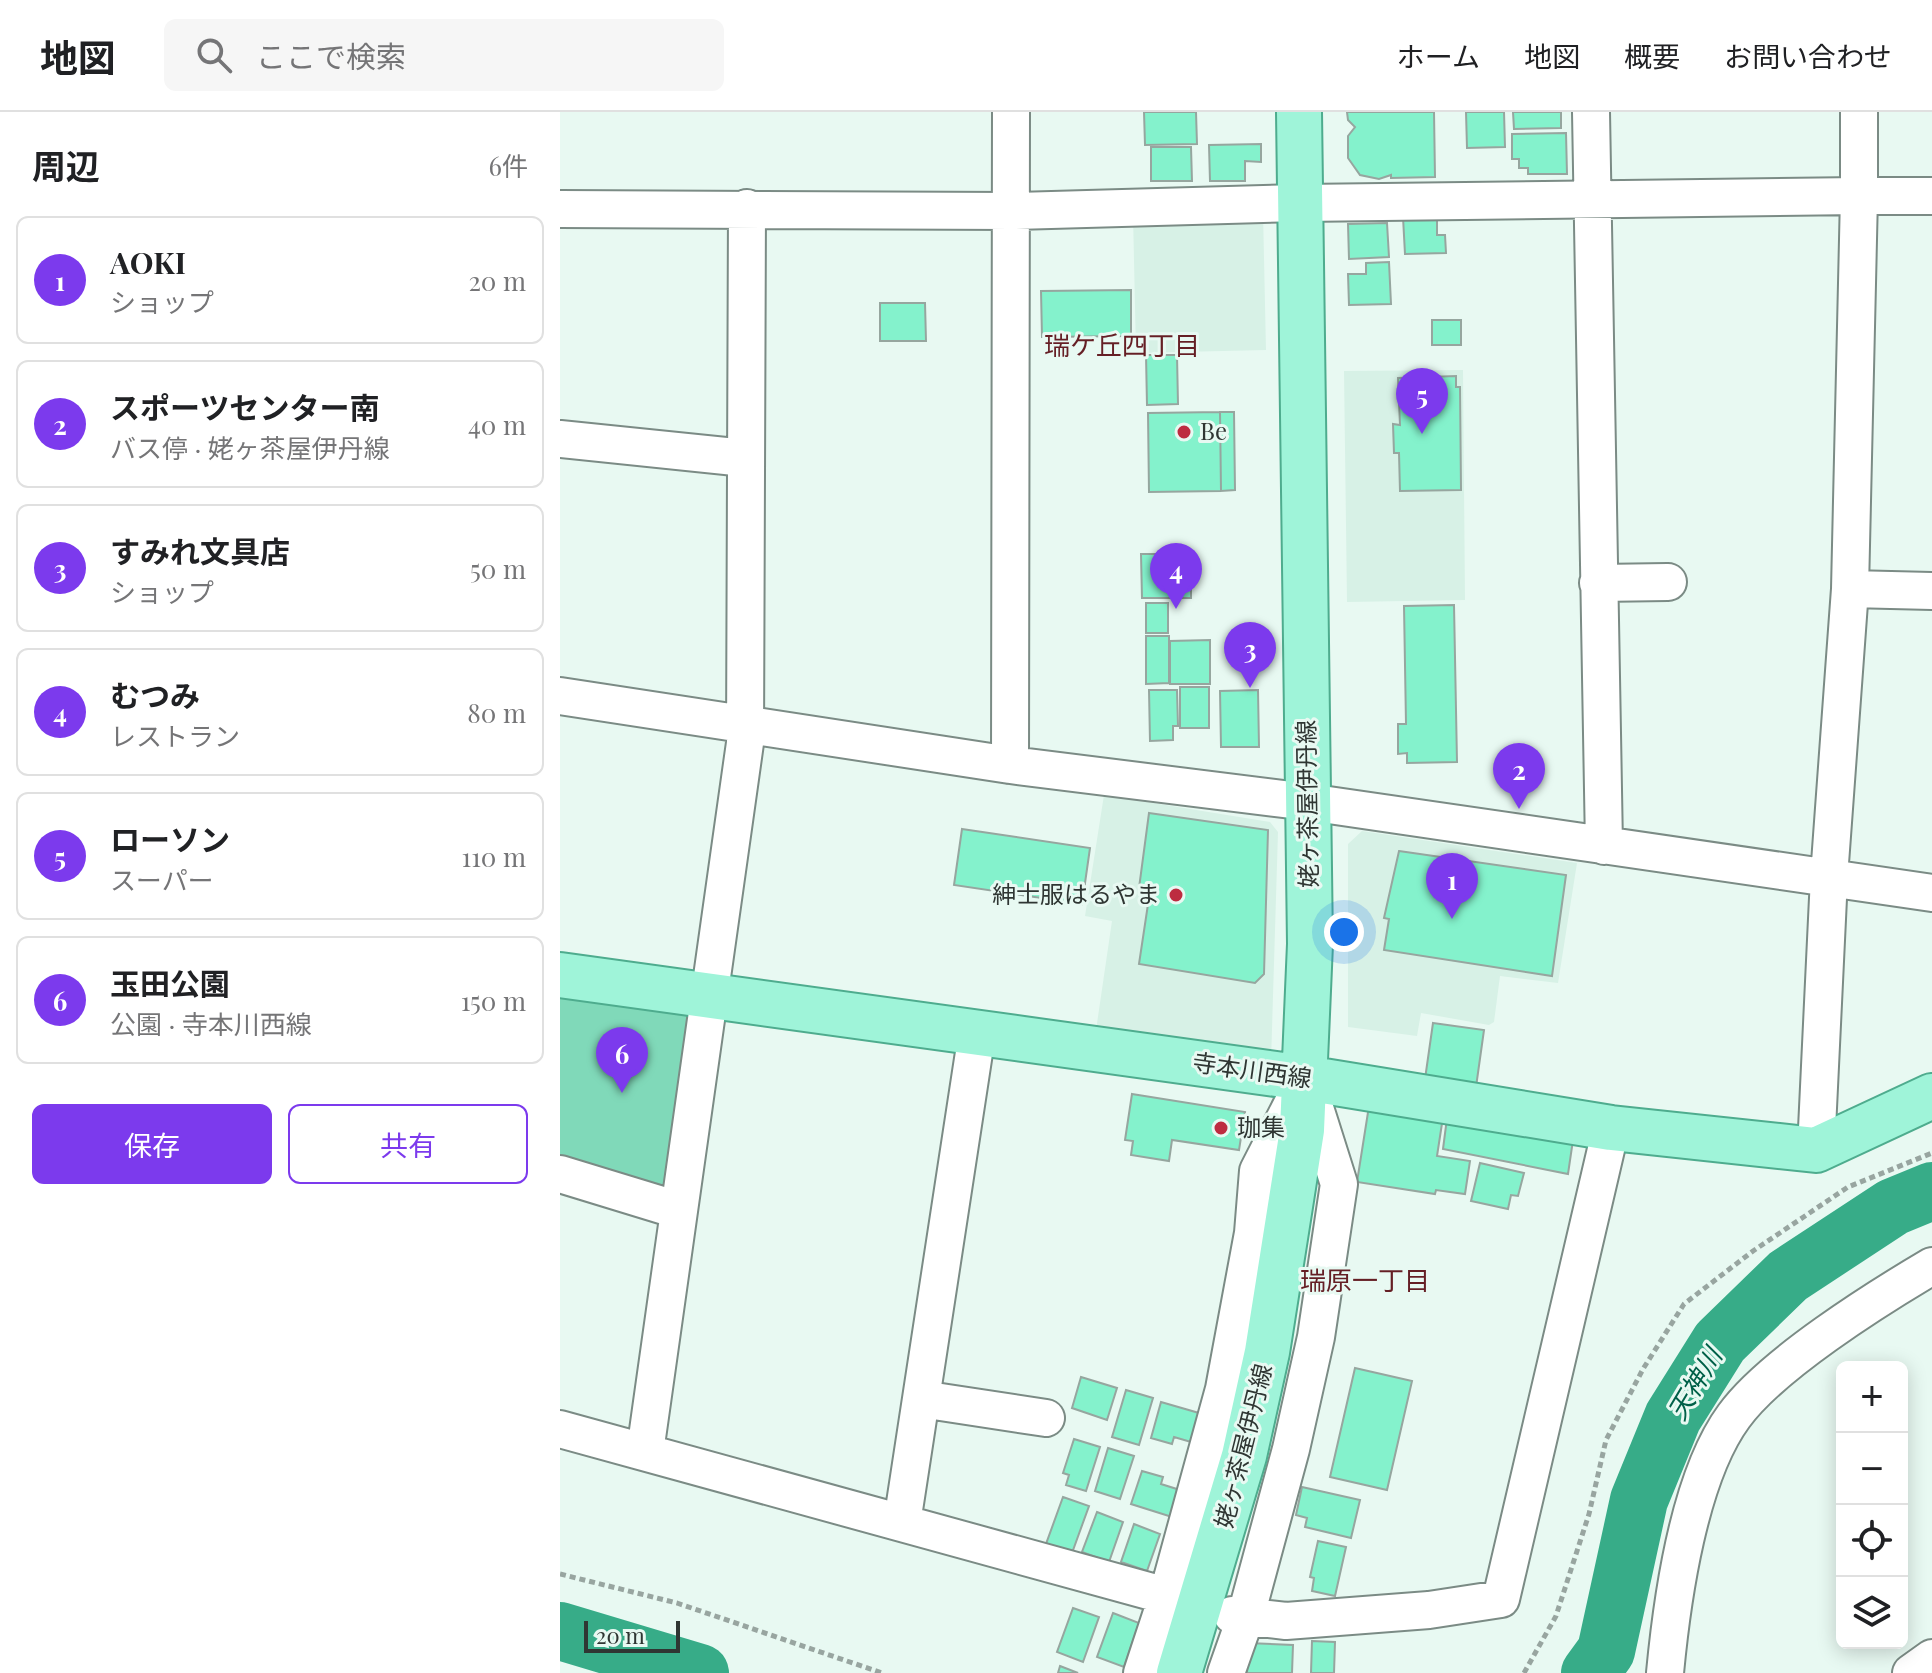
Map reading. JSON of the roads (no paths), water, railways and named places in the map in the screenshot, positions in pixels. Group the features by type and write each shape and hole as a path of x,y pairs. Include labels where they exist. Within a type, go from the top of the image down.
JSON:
{"main road":[{"name":"姥ヶ茶屋伊丹線","path":"1179,1673 1239,1471 1267,1352 1302,1130 1310,944 1299,112"},
{"name":"寺本川西線","path":"560,975 1305,1078 1611,1128 1816,1150"},
{"path":"1816,1150 1932,1096"}],"street":[{"path":"1010,765 1011,112"},
{"path":"1591,112 1604,846"},
{"path":"1816,1150 1829,877 1850,589 1859,112"},
{"path":"560,209 1013,211 1591,198 1932,196"},
{"path":"645,1452 746,722 747,208"},
{"path":"560,439 745,458"},
{"path":"1598,583 1668,582"},
{"path":"1850,589 1932,591"},
{"path":"560,696 746,722 1010,765 1308,802 1932,893"},
{"path":"902,1523 977,1033"},
{"path":"1142,1673 1171,1598 1224,1389 1253,1233 1258,1171 1305,1078"},
{"path":"1226,1673 1238,1617 1291,1449 1313,1351 1339,1184 1305,1078"},
{"path":"1238,1617 1286,1621 1413,1611 1501,1599 1611,1128"},
{"path":"560,1174 678,1210"},
{"path":"1665,1673 1693,1512 1733,1417 1793,1361 1932,1266"},
{"path":"921,1399 1046,1418"},
{"path":"560,1429 1171,1598"},
{"path":"1911,1673 1932,1658"}],"waterway":[{"name":"天神川","path":"1590,1673 1606,1651 1639,1500 1673,1417 1720,1342 1788,1276 1893,1207 1932,1191"},
{"name":"天神川","path":"560,1631 700,1673"}],"place":[{"name":"Be","path":"1184,432"},
{"name":"ローソン","path":"1422,434"},
{"name":"むつみ","path":"1176,609"},
{"name":"すみれ文具店","path":"1250,688"},
{"name":"スポーツセンター南","path":"1519,809"},
{"name":"紳士服はるやま","path":"1176,895"},
{"name":"AOKI","path":"1452,919"},
{"name":"玉田公園","path":"622,1093"},
{"name":"珈集","path":"1221,1128"}],"district":[{"name":"瑞ケ丘四丁目","path":"1122,346"},
{"name":"瑞原一丁目","path":"1365,1281"}]}
